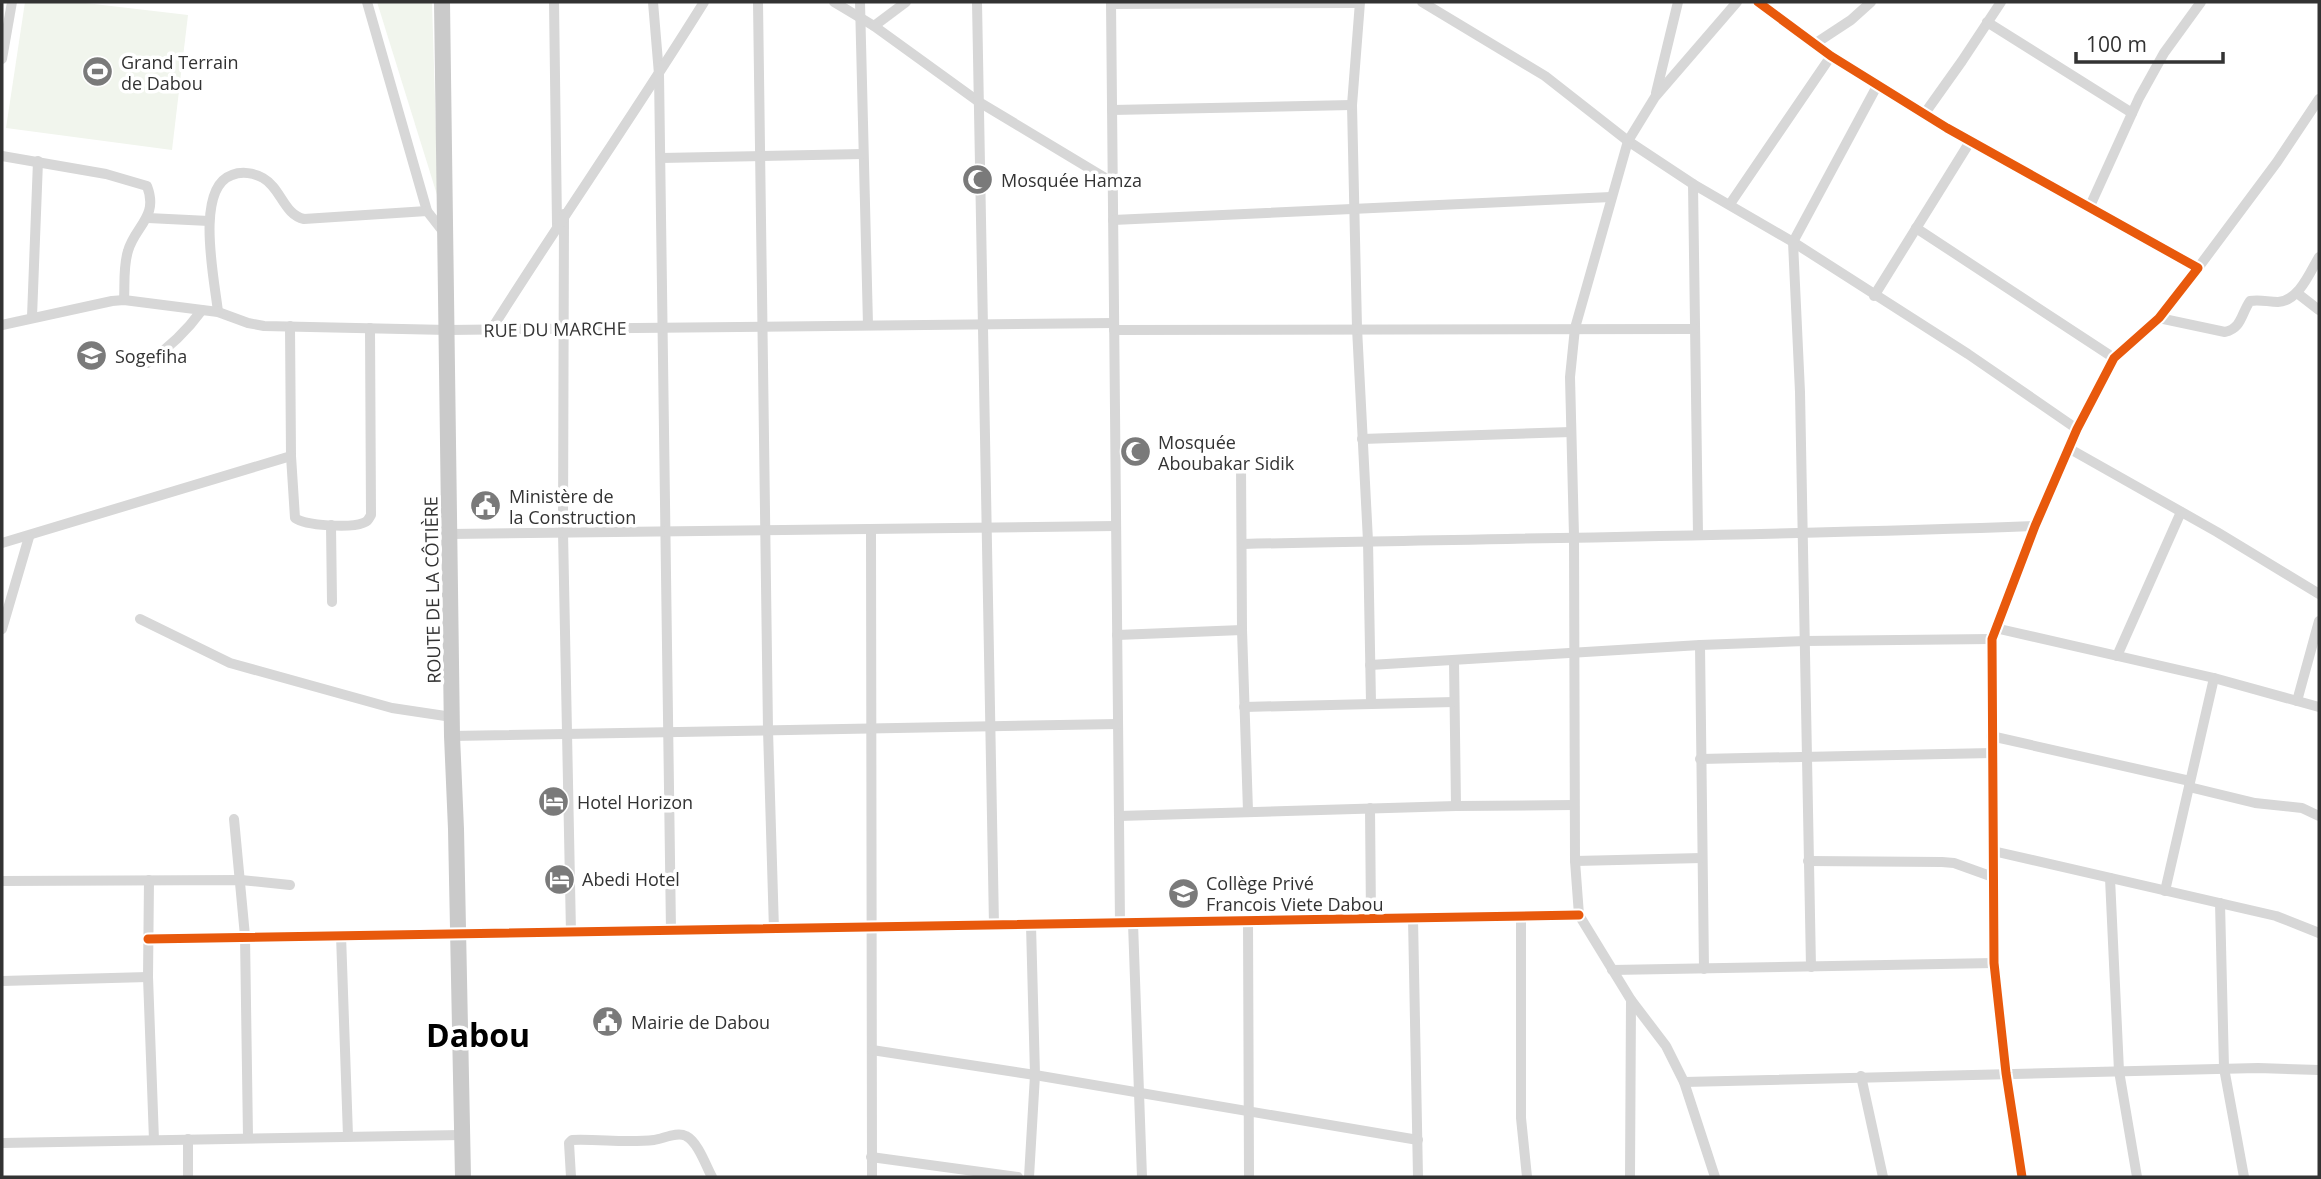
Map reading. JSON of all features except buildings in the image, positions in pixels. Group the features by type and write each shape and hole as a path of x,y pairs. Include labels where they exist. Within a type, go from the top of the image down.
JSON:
{"main road":[{"name":"ROUTE DE LA CÔTIÈRE","path":"442,2 452,736 463,1177"}],"street":[{"path":"2,59 12,2"},
{"path":"367,2 427,211 447,237"},
{"path":"555,2 557,225"},
{"path":"653,2 659,74 661,158 661,328 671,932"},
{"path":"491,330 704,2"},
{"path":"758,2 768,730 774,930"},
{"path":"834,2 874,26 979,102 1112,182"},
{"path":"860,2 868,325"},
{"path":"874,26 906,2"},
{"path":"977,2 994,926"},
{"path":"1120,923 1111,3 1360,2 1352,105 1357,328 1368,541 1371,704"},
{"path":"1422,2 1545,76 1628,141 1968,354 2077,429"},
{"path":"1655,97 1678,2"},
{"path":"1716,1177 1684,1082 1666,1046 1631,1000 1579,915 1574,804 1574,536 1570,377 1575,328 1628,141 1655,97 1737,2"},
{"path":"1758,2 1877,86 2198,268"},
{"path":"1816,43 1851,20 1871,2"},
{"path":"1925,113 2001,2"},
{"path":"2090,206 2132,113 2164,53 2201,2"},
{"path":"1987,22 2132,113"},
{"path":"1730,204 1831,56"},
{"path":"1811,967 1800,393 1793,242 1877,86"},
{"path":"2022,1177 2006,1073 1994,963 1991,736 1992,639 1995,628 2077,429 2114,358 2159,318 2277,162 2319,99"},
{"path":"1112,110 1352,105"},
{"path":"1874,296 1971,141"},
{"path":"661,158 863,154"},
{"path":"2,156 141,182 147,186 149,218 129,246 124,300"},
{"path":"32,317 38,162"},
{"path":"218,312 209,212 220,183 228,176 251,173 273,185 297,217 427,211"},
{"path":"1693,184 1698,535"},
{"path":"1113,220 1611,197"},
{"path":"564,214 564,533 571,933"},
{"path":"149,218 209,221"},
{"path":"1916,228 2114,358"},
{"path":"2159,318 2225,332 2234,330 2250,301 2258,299 2283,302 2297,293 2319,257"},
{"path":"2297,293 2319,310"},
{"name":"RUE DU MARCHE","path":"2,325 124,300 218,312 248,323 448,330 983,324 1694,329"},
{"path":"146,363 175,342 202,310"},
{"path":"290,326 291,456 295,518 308,524 331,525 361,524 371,515 370,328"},
{"path":"1362,439 1571,432"},
{"path":"2070,449 2319,594"},
{"path":"2,543 291,456"},
{"path":"1241,464 1242,630 1248,811"},
{"path":"2117,656 2181,512"},
{"path":"331,525 332,602"},
{"path":"450,534 1116,526"},
{"path":"1243,544 1574,536 1802,535 2035,526"},
{"path":"871,529 872,1177"},
{"path":"2,629 29,537"},
{"path":"140,619 230,663 392,708 452,717"},
{"path":"2297,701 2319,621"},
{"path":"1995,628 2214,678 2319,707"},
{"path":"1117,635 1242,630"},
{"path":"1370,665 1805,640 1992,639"},
{"path":"1700,645 1704,969"},
{"path":"1454,661 1456,806"},
{"path":"2165,891 2214,678"},
{"path":"1244,707 1454,702"},
{"path":"452,736 1118,724"},
{"path":"1991,736 2190,784 2255,803 2302,808 2319,816"},
{"path":"1700,759 1992,753"},
{"path":"1119,816 1574,804"},
{"path":"1370,808 1371,919"},
{"path":"234,819 245,936 248,1137"},
{"path":"1993,851 2276,916 2319,933"},
{"path":"1575,861 1702,858"},
{"path":"1808,861 1954,863 1993,877"},
{"path":"2110,878 2119,1071 2137,1177"},
{"path":"149,880 148,977 154,1140"},
{"path":"2,881 241,880 290,885"},
{"path":"2220,903 2224,1068 2244,1177"},
{"path":"148,939 1579,915"},
{"path":"1521,916 1521,1118 1527,1177"},
{"path":"1413,918 1418,1177"},
{"path":"1248,921 1249,1177"},
{"path":"1133,923 1142,1177"},
{"path":"1029,1177 1035,1075 1031,925"},
{"path":"341,935 348,1136"},
{"path":"1612,970 1994,963"},
{"path":"2,981 148,977"},
{"path":"1630,1177 1631,1000"},
{"path":"872,1050 1418,1140"},
{"path":"1684,1082 2224,1068 2319,1070"},
{"path":"1861,1076 1883,1177"},
{"path":"571,1177 569,1143 572,1140 628,1142 661,1139 679,1134 692,1141 712,1177"},
{"path":"2,1143 462,1135"},
{"path":"188,1139 188,1177"},
{"path":"871,1157 1018,1177"}],"shaded area":[{"name":"Grand Terrain de Dabou","path":"25,2 77,2 188,15 172,150 6,128"},
{"path":"377,2 432,2 438,198"}],"cycle path":[{"path":"1758,2 1831,56 1947,128 2198,268 2159,318 2114,358 2077,429 2035,526 1992,639 1994,963 2006,1073 2022,1177"},
{"path":"148,939 1579,915"}],"place":[{"name":"Grand Terrain de Dabou","path":"98,72"},
{"name":"Mosquée Hamza","path":"978,180"},
{"name":"Sogefiha","path":"92,356"},
{"name":"Mosquée Aboubakar Sidik","path":"1135,452"},
{"name":"Ministère de la Construction","path":"486,506"},
{"name":"Hotel Horizon","path":"554,802"},
{"name":"Abedi Hotel","path":"559,879"},
{"name":"Collège Privé Francois Viete Dabou","path":"1183,893"},
{"name":"Mairie de Dabou","path":"608,1022"}],"district":[{"name":"Dabou","path":"478,1034"}]}
